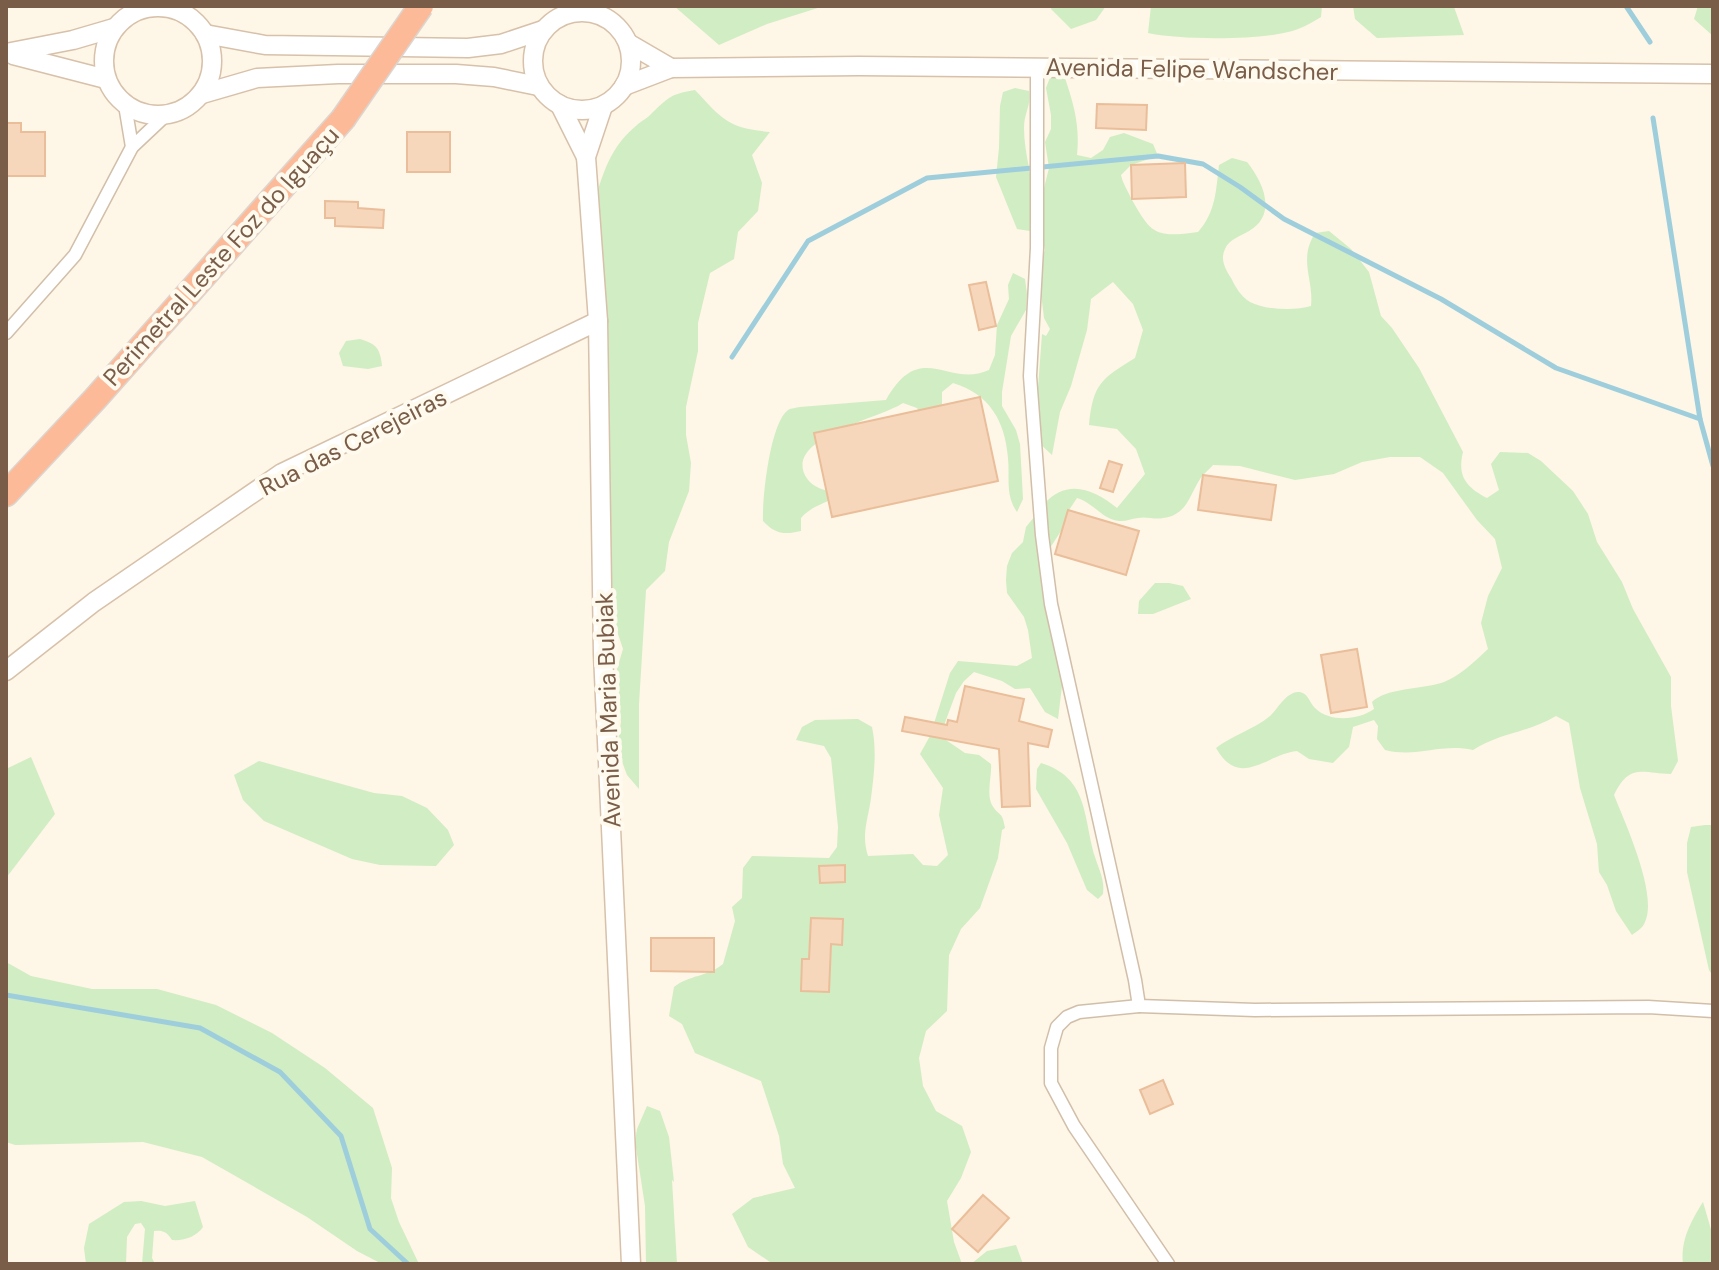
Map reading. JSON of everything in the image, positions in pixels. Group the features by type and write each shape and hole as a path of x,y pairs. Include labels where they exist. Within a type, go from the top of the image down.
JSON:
{"highway":[{"name":"Perimetral Leste Foz do Iguaçu","path":"6,494 95,399 343,119 421,6"}],"street":[{"path":"114,28 106,44 103,62 106,79 114,94 125,105 145,114 166,115 186,108 202,94 211,75 212,54 202,30 202,6"},
{"path":"6,53 73,40 114,28 131,14 152,7 169,8 185,14 202,30 265,45 453,48 501,44 543,30 570,10 609,13 628,43 630,72 624,86 603,106 589,110 574,110 548,97 538,86 533,72 535,43 543,30"},
{"path":"628,43 671,68"},
{"path":"6,53 106,79"},
{"path":"1037,67 1037,248 1030,376 1042,535 1051,604 1139,1006"},
{"name":"Avenida Felipe Wandscher","path":"624,86 671,68 1037,67 1713,74"},
{"path":"202,94 257,78 338,74 456,74 494,77 538,86"},
{"path":"125,105 132,147"},
{"name":"Avenida Maria Bubiak","path":"560,105 586,157 598,321 603,654 631,1264"},
{"name":"Avenida Maria Bubiak","path":"586,157 603,106"},
{"path":"6,333 75,255 132,147 166,115"},
{"name":"Rua das Cerejeiras","path":"6,671 94,602 282,473 598,321"},
{"path":"1168,1264 1074,1126 1051,1083 1051,1048 1057,1027 1067,1017 1079,1012 1139,1006 1255,1010 1648,1007 1713,1011"}],"green space":[{"path":"674,6 824,6 767,24 719,45"},
{"path":"1052,6 1106,6 1096,20 1071,29 1051,9"},
{"path":"1151,6 1322,6 1321,17 1298,29 1266,36 1224,38 1148,33"},
{"path":"1353,6 1454,7 1464,35 1377,38 1355,19"},
{"path":"1698,6 1713,6 1713,36 1694,19"},
{"path":"1051,75 1065,78 1077,125 1077,155 1091,158 1103,150 1110,137 1124,133 1153,144 1158,156 1131,165 1121,175 1138,210 1156,231 1172,234 1198,232 1212,209 1219,165 1232,158 1247,162 1265,198 1263,216 1258,224 1229,243 1223,256 1225,268 1234,284 1250,302 1280,309 1311,306 1307,261 1315,233 1329,231 1351,249 1369,272 1381,316 1419,368 1463,452 1462,474 1474,490 1487,498 1499,490 1491,464 1500,452 1528,453 1573,491 1588,514 1597,542 1622,582 1633,609 1671,677 1671,706 1678,761 1671,774 1632,774 1614,795 1638,858 1647,894 1645,922 1632,935 1616,911 1599,872 1597,844 1580,788 1569,723 1556,716 1473,750 1385,750 1377,739 1378,726 1374,720 1353,727 1349,747 1333,763 1309,759 1297,751 1254,766 1234,767 1216,748 1263,721 1293,693 1304,694 1315,708 1328,716 1353,717 1374,709 1372,702 1378,697 1447,681 1488,649 1481,623 1488,596 1502,568 1495,539 1443,473 1420,457 1390,457 1362,462 1334,474 1295,480 1240,466 1213,465 1201,477 1182,509 1160,518 1114,520 1077,498 1048,551 1043,505 1052,497 1061,491 1080,489 1099,496 1117,508 1145,474 1136,449 1117,429 1089,425 1096,391 1114,372 1135,358 1143,330 1133,304 1113,282 1091,299 1087,330 1060,412 1052,455 1037,441 1042,334 1046,336 1050,329 1044,318 1039,276 1045,250 1042,196 1049,168 1045,142 1051,129 1051,115 1046,88"},
{"path":"1015,88 1029,91 1024,128 1034,205 1030,231 1017,229 996,177 1000,106 1003,92"},
{"path":"695,90 727,121 744,128 770,132 752,155 762,183 758,211 738,232 734,259 710,273 698,323 698,351 686,407 686,435 691,463 689,491 669,542 665,571 646,590 639,704 639,789 627,775 617,748 621,722 617,669 623,649 608,574 612,555 608,527 609,406 605,380 598,190 612,154 629,132 671,97"},
{"path":"1013,273 1025,279 1027,294 1026,310 1011,336 1002,392 1002,406 1020,444 1023,499 1017,512 1009,493 1008,458 999,420 976,394 953,383 942,392 942,421 924,420 917,408 903,403 823,439 810,449 803,460 804,473 814,485 840,493 806,513 801,518 801,531 780,532 763,521 772,445 776,430 788,410 886,400 899,382 911,372 923,368 961,374 989,370 995,355 997,325 1009,299 1008,285"},
{"path":"360,339 377,348 382,366 368,369 343,366 339,353 346,341"},
{"path":"1035,516 1042,591 1052,617 1050,631 1060,659 1062,686 1058,719 1045,712 1030,688 1015,689 1002,681 974,672 956,693 940,736 965,753 979,755 991,764 990,801 1002,816 1005,828 980,908 961,929 949,955 947,1011 926,1031 919,1058 923,1086 936,1111 962,1126 971,1152 961,1178 947,1201 954,1242 962,1264 773,1264 748,1247 732,1214 753,1198 795,1188 783,1164 779,1136 761,1081 695,1053 682,1024 669,1016 674,987 723,964 735,921 732,907 742,898 743,868 752,856 829,858 837,847 831,758 824,746 796,740 802,727 815,720 858,719 872,727 874,771 865,834 868,856 913,854 923,865 937,866 948,855 939,815 943,788 920,754 930,736 950,673 958,661 1017,666 1032,658 1024,617 1007,593 1006,580 1012,553 1023,542 1026,527"},
{"path":"1155,583 1183,586 1191,599 1153,614 1138,614 1139,601"},
{"path":"31,757 55,814 6,878 6,769"},
{"path":"259,761 374,793 402,796 427,808 448,830 454,845 436,866 380,865 352,859 264,821 243,800 234,775"},
{"path":"1041,763 1068,778 1082,801 1102,880 1103,894 1098,899 1087,890 1067,843 1036,789 1037,769"},
{"path":"1713,825 1713,976 1709,970 1687,872 1687,843 1691,827"},
{"path":"6,962 31,976 92,989 157,989 216,1005 272,1033 325,1068 373,1108 392,1168 391,1198 419,1264 382,1264 202,1157 143,1142 15,1145 6,1142"},
{"path":"647,1106 660,1111 669,1137 677,1264 646,1264 645,1206 635,1141"},
{"path":"141,1201 165,1206 195,1201 203,1227 193,1236 181,1240 172,1240 164,1232 154,1231 152,1258 155,1264 142,1264 145,1229 141,1223 135,1224 127,1237 126,1264 86,1264 84,1248 89,1224 124,1202"},
{"path":"1703,1202 1712,1233 1713,1264 1683,1264 1685,1239"},
{"path":"1016,1245 1023,1264 971,1264 987,1251"}],"building":[{"path":"1097,104 1147,105 1146,130 1096,128"},
{"path":"6,123 21,123 21,132 45,132 45,176 6,176"},
{"path":"407,132 450,132 450,172 407,172"},
{"path":"1185,163 1186,197 1132,199 1131,165"},
{"path":"325,201 358,202 358,208 384,210 383,228 335,226 335,218 325,218"},
{"path":"986,282 996,326 979,330 969,285"},
{"path":"980,397 998,481 832,517 814,433"},
{"path":"1109,461 1122,465 1113,492 1100,488"},
{"path":"1203,475 1276,485 1271,520 1198,510"},
{"path":"1068,510 1139,531 1126,575 1055,554"},
{"path":"1357,649 1367,707 1331,713 1321,655"},
{"path":"965,686 1024,699 1019,721 1052,730 1048,747 1028,743 1030,806 1002,807 999,749 902,731 905,717 947,725 948,720 957,722"},
{"path":"845,865 845,882 820,883 819,866"},
{"path":"811,918 843,919 842,945 831,944 829,992 801,991 802,959 809,959"},
{"path":"651,938 714,938 714,972 651,971"},
{"path":"1163,1080 1173,1104 1150,1114 1140,1090"},
{"path":"983,1195 1009,1218 978,1252 952,1229"}],"waterway":[{"path":"1626,6 1650,42"},
{"path":"1653,118 1700,419 1713,466"},
{"path":"732,357 808,241 927,178 1158,156 1203,164 1284,219 1441,299 1556,368 1700,419"},
{"path":"6,995 200,1028 280,1072 341,1136 370,1229 408,1264"}]}
